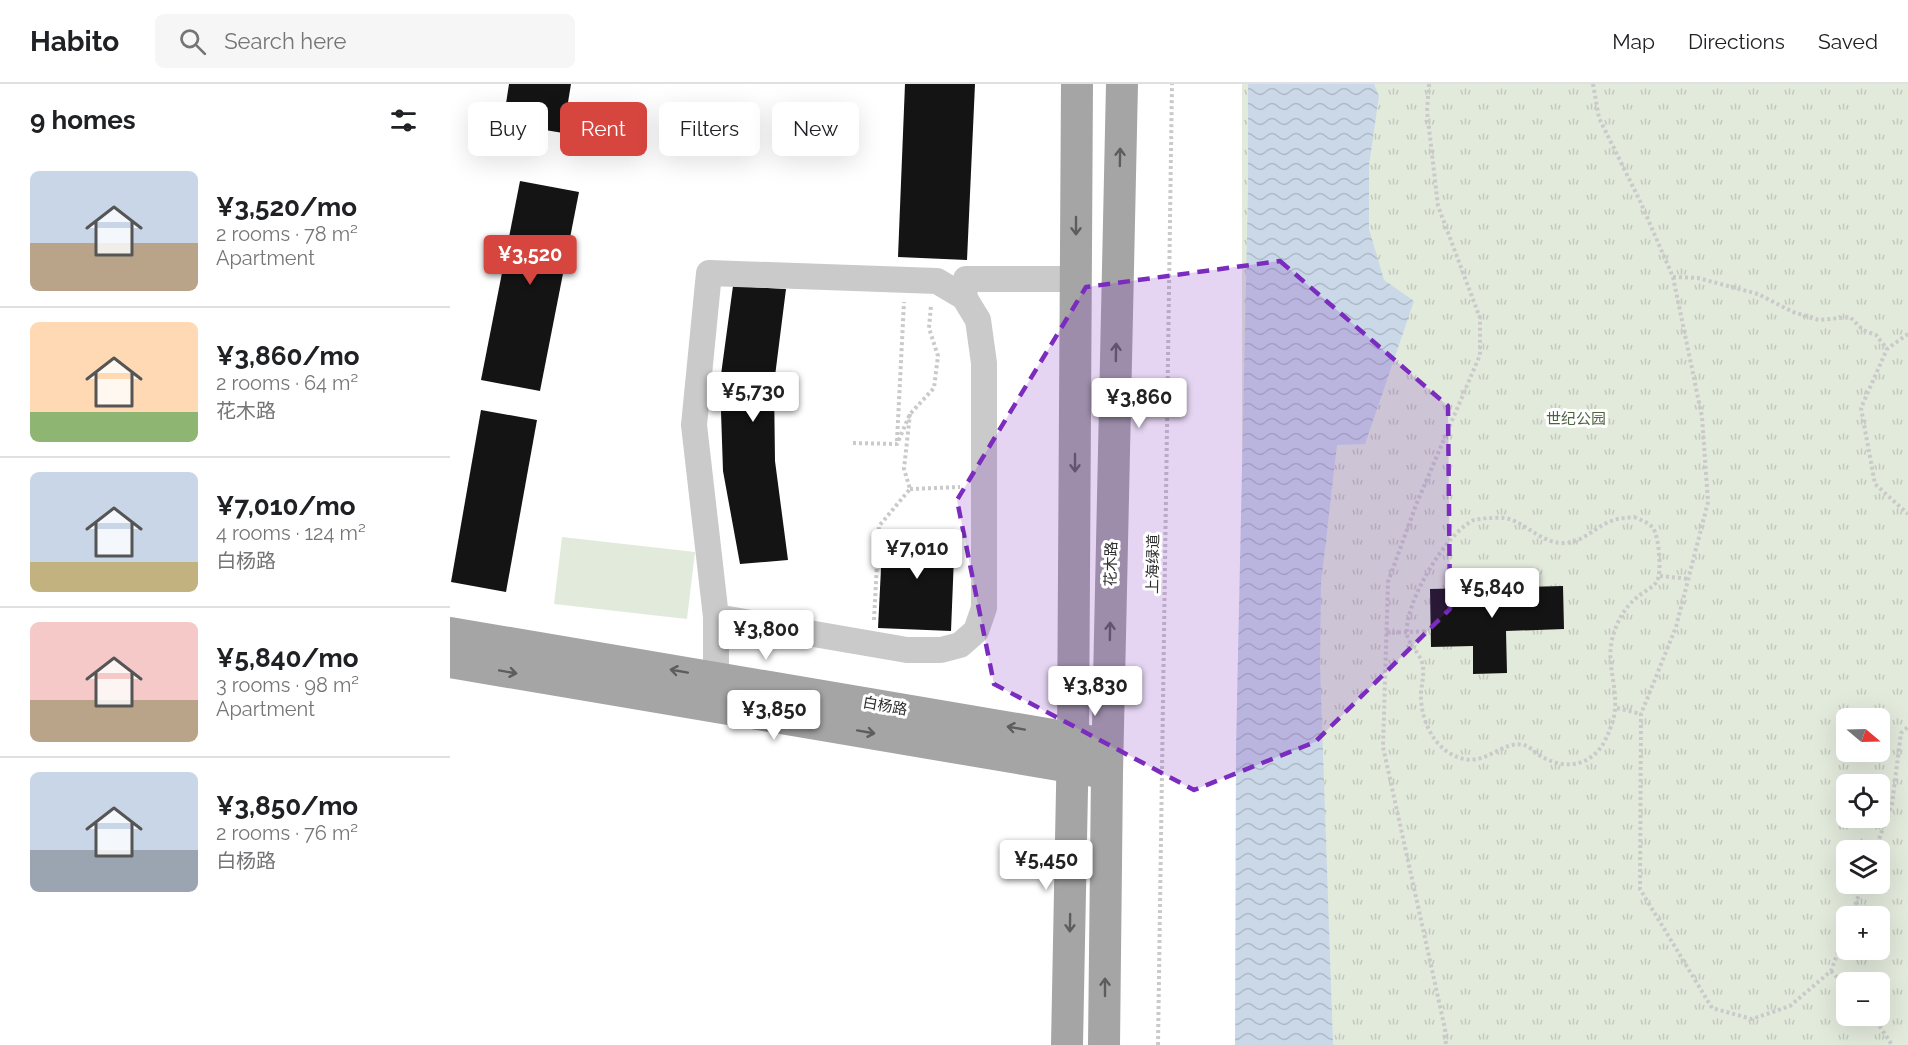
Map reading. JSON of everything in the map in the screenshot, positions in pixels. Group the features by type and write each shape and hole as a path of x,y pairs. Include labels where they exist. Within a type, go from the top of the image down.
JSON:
{"main road":[{"path":"1067,1045 1073,753 1077,84"},
{"name":"花木路","path":"1104,1045 1107,759 1122,84"},
{"name":"白杨路","path":"450,633 716,678 1073,753"},
{"name":"白杨路","path":"450,662 1107,759"}],"lane":[{"path":"716,617 907,650 941,650 960,645 976,630 984,608 984,363 978,320 964,297 938,281 709,273 694,424 716,617 716,678"},
{"path":"964,297 966,279 1076,279"}],"path":[{"name":"上海绿道","path":"1158,1045 1172,84"},
{"path":"1429,84 1427,111 1438,206 1480,318 1480,355 1416,505 1388,582 1383,747 1445,1029 1446,1045"},
{"path":"1593,84 1599,118 1640,201 1673,277 1702,417 1708,502 1676,627 1641,714 1640,888 1712,1008 1752,1019 1790,1006 1832,971 1836,959"},
{"path":"1673,277 1698,278 1758,294 1793,312 1819,321 1850,317 1863,330 1876,334 1887,349"},
{"path":"897,444 906,280"},
{"path":"897,444 910,414 934,388 938,356 929,328 933,281"},
{"path":"1908,334 1887,349 1861,408 1875,484 1908,514"},
{"path":"910,414 904,469 910,489"},
{"path":"853,443 897,444"},
{"path":"873,644 879,526 910,489 984,486"},
{"path":"1634,518 1644,520 1653,529 1657,538 1660,576 1656,584 1631,601 1616,626 1611,643 1617,708 1607,738 1598,752 1587,760 1572,765 1556,764 1525,745 1515,744 1482,759 1467,760 1453,757 1438,746 1424,717 1421,691 1424,680 1422,664 1416,649 1407,637 1407,632 1411,606 1421,583 1460,529 1476,519 1509,519 1544,538 1564,544 1577,540 1611,520 1634,518"},
{"path":"1660,576 1690,579"},
{"path":"1386,633 1431,631"},
{"path":"1617,708 1641,714"},
{"path":"1879,840 1892,804 1901,733 1908,727"},
{"path":"1832,971 1836,976"},
{"path":"1880,1026 1892,1045"}],"highlighted area":[{"path":"1280,261 1448,406 1450,609 1315,742 1194,790 994,684 957,500 1086,287"}],"green space":[{"name":"世纪公园","path":"1242,84 1908,84 1908,1045 1242,1045"},
{"path":"562,537 695,552 687,619 554,604"}],"water":[{"path":"1248,84 1374,84 1379,96 1369,165 1369,229 1384,280 1414,301 1365,444 1337,445 1321,583 1320,665 1333,1045 1235,1045 1236,748 1248,191"}],"building":[{"path":"509,84 571,84 568,102 560,102 560,132 548,130 548,102 506,102"},
{"path":"905,84 975,84 967,260 898,257"},
{"path":"520,181 579,192 540,391 481,380"},
{"path":"733,286 786,289 774,384 775,461 788,560 740,564 723,471 720,382"},
{"path":"481,410 537,420 506,592 451,582"},
{"path":"883,529 955,532 951,631 878,628"},
{"path":"1563,586 1564,629 1506,631 1507,673 1473,674 1473,646 1431,647 1430,589"}]}
